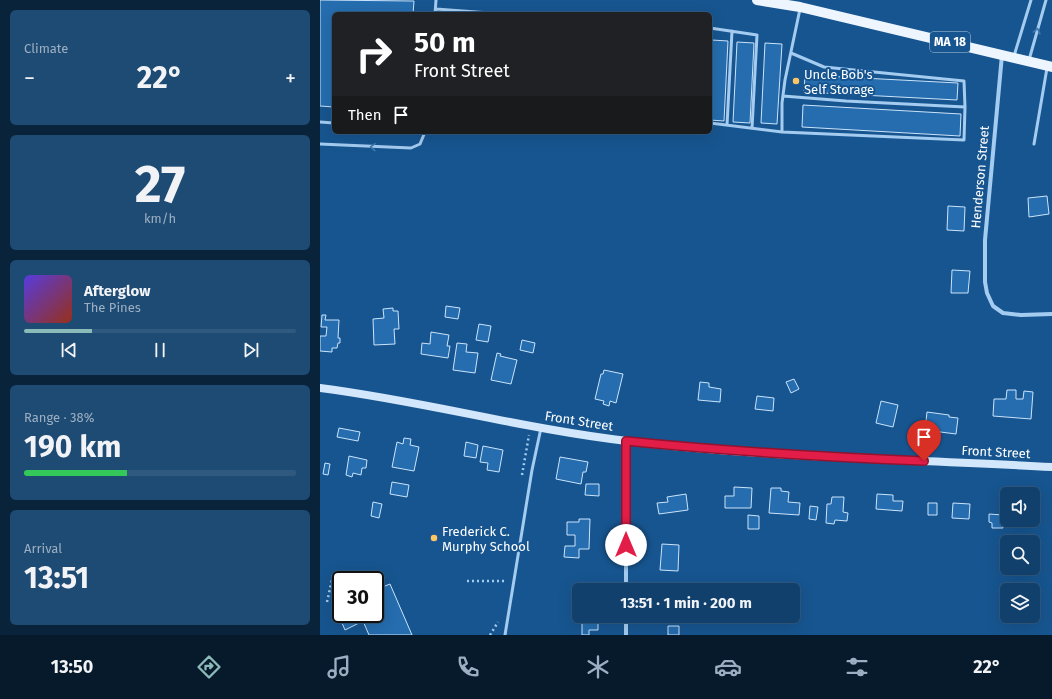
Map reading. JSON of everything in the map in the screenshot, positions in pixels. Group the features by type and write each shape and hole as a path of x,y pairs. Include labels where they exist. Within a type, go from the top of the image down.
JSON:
{"main road":[{"name":"MA 18","path":"757,0 800,7 1050,66"}],"street":[{"name":"Henderson Street","path":"1002,55 985,240 985,282 987,293 993,306 1003,313 1021,315 1052,314"},
{"name":"Front Street","path":"320,388 346,391 452,410 541,428 626,441 853,458 1052,467"},
{"path":"626,441 626,583"},
{"path":"626,623 626,635"}],"lane":[{"path":"435,12 436,0"},
{"path":"1013,58 1031,0"},
{"path":"1029,61 1046,0"},
{"path":"782,132 785,80 800,7"},
{"path":"436,9 476,12"},
{"path":"712,28 757,35 752,128"},
{"path":"727,125 732,31"},
{"path":"712,123 782,132 964,140 964,81 824,67 791,54"},
{"path":"1034,144 1050,66"},
{"path":"783,96 965,107"},
{"path":"320,122 332,123"},
{"path":"320,144 412,148 420,144 424,134"},
{"path":"505,635 532,470 541,428"}],"path":[{"path":"327,602 332,580"},
{"path":"467,581 506,581"}],"building":[{"path":"320,0 414,1 413,12 332,12 332,107 320,106"},
{"path":"712,40 728,41 724,121 712,120"},
{"path":"737,42 754,43 750,123 733,122"},
{"path":"765,43 782,44 777,124 761,123"},
{"path":"805,75 958,83 957,100 804,92"},
{"path":"803,105 961,114 960,136 802,127"},
{"path":"1047,196 1049,214 1029,217 1028,198"},
{"path":"948,206 965,207 964,231 947,230"},
{"path":"952,270 970,271 968,293 951,293"},
{"path":"446,306 460,308 458,319 445,317"},
{"path":"393,308 393,311 398,311 399,329 394,329 395,344 374,345 373,319 384,318 383,309"},
{"path":"322,315 326,315 325,320 339,320 338,338 340,338 340,343 338,343 337,348 332,348 332,352 320,351 320,336 326,336 327,327 321,327"},
{"path":"479,324 491,326 488,342 476,340"},
{"path":"431,332 449,335 447,346 450,346 448,358 421,354 422,343 430,344"},
{"path":"522,340 535,343 533,353 520,350"},
{"path":"457,343 467,344 466,352 478,353 475,373 453,370"},
{"path":"497,353 501,354 500,356 517,360 511,384 491,380"},
{"path":"604,370 623,374 616,403 610,401 609,406 603,404 604,401 595,399 601,374 603,374"},
{"path":"794,379 799,389 791,393 786,382"},
{"path":"700,382 709,383 709,387 721,389 720,402 698,400"},
{"path":"1007,390 1016,390 1016,399 1023,399 1024,391 1033,392 1031,419 993,416 994,399 1006,399"},
{"path":"757,396 774,398 773,411 755,409"},
{"path":"881,401 898,405 893,427 876,423"},
{"path":"927,412 949,415 949,417 958,418 956,434 925,430"},
{"path":"339,428 360,432 358,441 337,437"},
{"path":"404,438 411,439 410,445 419,447 414,471 392,467 397,442 403,444"},
{"path":"466,442 478,445 476,458 464,456"},
{"path":"483,446 503,450 499,472 487,470 488,463 480,462"},
{"path":"349,456 367,460 366,468 362,468 361,475 353,473 352,477 346,475"},
{"path":"560,457 588,462 586,472 583,472 581,484 556,479"},
{"path":"325,463 330,464 328,475 323,474"},
{"path":"392,482 409,485 407,497 390,494"},
{"path":"586,484 599,484 599,496 585,495"},
{"path":"734,487 752,488 751,508 725,508 725,496 734,496"},
{"path":"771,488 781,488 781,491 789,492 788,502 800,503 799,515 769,513"},
{"path":"686,494 688,510 659,514 657,503 668,502 667,497"},
{"path":"877,494 893,495 893,501 903,501 902,511 876,509"},
{"path":"832,497 844,497 843,512 848,513 847,521 835,520 834,524 826,523 827,504 831,504"},
{"path":"373,502 382,504 379,518 371,516"},
{"path":"928,503 937,503 937,515 928,515"},
{"path":"953,503 970,504 969,519 952,518"},
{"path":"810,506 818,507 816,520 809,519"},
{"path":"989,514 1000,515 1000,527 1003,528 992,528 992,523 989,522"},
{"path":"748,515 759,516 759,529 748,529"},
{"path":"579,519 590,519 589,549 579,549 579,558 564,557 565,546 575,546 575,535 567,535 567,522 579,522"},
{"path":"662,544 679,545 678,571 660,570"},
{"path":"390,584 412,635 369,635 364,623 384,623 384,586"},
{"path":"342,623 359,623 345,630"},
{"path":"582,623 598,623 598,630 589,630 589,635 582,635"},
{"path":"668,626 679,626 679,635 668,635"}],"place":[{"name":"Uncle Bob's Self Storage","path":"796,81"},
{"name":"Frederick C. Murphy School","path":"434,538"}],"route":[{"path":"626,545 626,441 732,450 924,461"}]}
